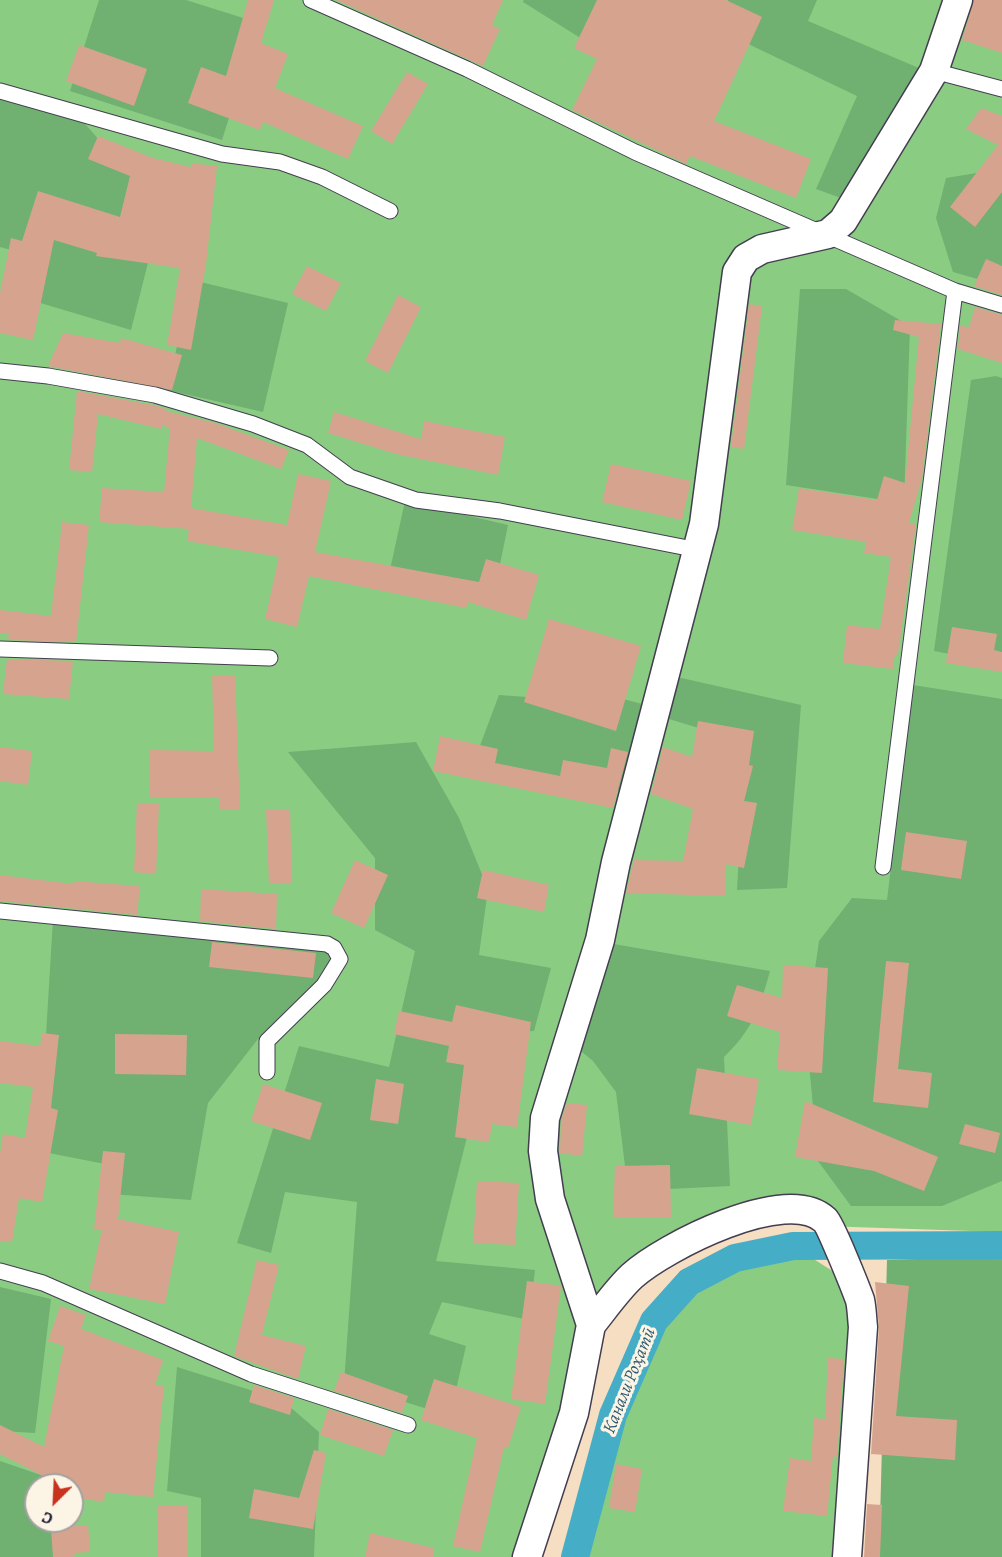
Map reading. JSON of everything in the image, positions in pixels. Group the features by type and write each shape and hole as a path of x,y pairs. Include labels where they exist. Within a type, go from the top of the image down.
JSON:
{"street":[{"path":"527,1557 574,1413 591,1325 550,1199 543,1150 545,1118 600,940 616,862 704,524 737,272 746,258 762,249 828,234 853,209 934,71 958,0"},
{"path":"591,1325 632,1276 686,1239 722,1223 794,1209 811,1212 826,1221 860,1300 863,1327 847,1557"}],"lane":[{"path":"311,0 467,69 635,152 955,291 1002,305"},
{"path":"934,71 1002,89"},
{"path":"0,91 202,149 249,159 280,162 322,177 390,211"},
{"path":"883,867 955,291"},
{"path":"0,371 48,376 155,395 253,424 307,445 350,477 416,500 500,511 698,550"},
{"path":"0,649 270,658"},
{"path":"0,910 327,944 334,948 340,959 324,985 267,1041 267,1072"},
{"path":"0,1271 43,1283 250,1374 408,1425"}],"green space":[{"path":"0,0 1002,0 1002,1232 823,1226 811,1218 723,1229 632,1281 591,1350 534,1557 0,1557"},
{"path":"99,0 186,0 259,23 222,140 70,91"},
{"path":"524,0 610,0 590,44 523,2"},
{"path":"728,0 817,0 808,21 933,74 860,205 816,189 857,96 717,29"},
{"path":"0,94 79,117 108,150 145,183 153,243 131,330 17,296 29,255 0,247"},
{"path":"1002,161 1002,286 953,272 936,218 946,178 995,170"},
{"path":"192,280 288,303 263,412 167,390"},
{"path":"800,289 846,289 910,326 904,503 786,485"},
{"path":"996,376 1002,378 1002,664 934,651 971,380"},
{"path":"405,501 508,525 492,603 388,579"},
{"path":"677,677 801,705 787,888 737,890 745,742 669,719"},
{"path":"544,678 646,705 622,791 472,767 499,695 541,698"},
{"path":"913,685 1002,699 1002,1181 942,1206 851,1206 818,1161 806,1031 819,941 852,898 887,900"},
{"path":"416,742 459,818 488,889 479,955 551,968 534,1031 505,1032 472,1117 436,1261 535,1270 529,1320 442,1302 429,1334 466,1346 450,1416 344,1383 357,1202 285,1192 271,1253 237,1243 299,1046 389,1067 415,951 375,930 375,858 288,752"},
{"path":"53,919 331,950 338,961 306,995 258,1039 208,1103 191,1200 111,1194 115,1166 39,1151"},
{"path":"602,942 770,971 754,1018 742,1037 724,1057 730,1186 628,1191 616,1092 593,1061 570,1042"},
{"path":"793,1246 850,1282 844,1557 575,1557 617,1409 649,1333 668,1303 690,1282 727,1262"},
{"path":"1002,1256 1002,1557 879,1557 887,1260"},
{"path":"0,1287 51,1299 35,1433 0,1431"},
{"path":"177,1367 282,1400 319,1432 314,1557 201,1557 201,1498 167,1491"},
{"path":"0,1461 35,1473 24,1473 24,1533 71,1533 65,1557 0,1557"}],"building":[{"path":"248,0 274,0 261,43 288,54 275,88 363,126 348,159 263,122 260,130 188,103 201,67 226,76"},
{"path":"336,0 503,0 492,25 500,29 483,66"},
{"path":"597,0 726,0 762,17 714,121 811,159 796,198 690,156 686,164 572,110 597,59 574,48"},
{"path":"974,0 1002,0 1002,53 962,40"},
{"path":"79,45 147,69 134,106 66,81"},
{"path":"407,72 428,84 392,144 371,131"},
{"path":"981,108 1002,116 1002,192 975,227 950,207 998,145 966,129"},
{"path":"98,136 153,158 191,167 191,163 217,166 206,264 191,350 167,345 180,268 96,256 97,253 54,240 33,340 0,333 0,293 11,238 22,241 38,191 120,217 130,176 88,159"},
{"path":"986,259 1002,266 1002,295 974,286"},
{"path":"307,266 341,283 326,311 292,294"},
{"path":"398,295 421,307 388,373 365,361"},
{"path":"749,304 762,306 744,449 731,447"},
{"path":"975,307 1002,315 1002,363 958,349 960,326 969,327"},
{"path":"895,320 941,324 922,478 909,523 916,524 898,655 895,654 893,669 843,663 847,625 880,629 891,557 864,553 866,542 792,530 799,488 877,500 884,476 905,483 919,337 893,330"},
{"path":"63,333 120,343 121,338 182,355 172,390 48,366"},
{"path":"77,391 153,405 167,409 166,411 215,423 289,450 281,469 197,438 191,508 287,525 298,474 331,481 315,552 479,582 486,559 539,575 526,620 468,602 466,608 309,576 297,627 265,619 279,557 187,541 189,529 99,522 102,488 164,492 170,428 162,425 161,429 98,414 92,472 69,470"},
{"path":"334,412 421,439 424,421 505,437 498,475 396,454 328,433"},
{"path":"611,464 691,481 682,520 602,502"},
{"path":"62,522 89,525 76,642 8,640 9,634 0,633 0,610 51,616"},
{"path":"549,619 641,646 616,731 524,702"},
{"path":"952,627 997,634 994,650 1002,652 1002,672 946,663"},
{"path":"7,659 73,661 69,699 3,694"},
{"path":"235,675 240,810 219,810 219,797 149,797 149,750 214,751 212,676"},
{"path":"698,721 754,731 749,765 753,766 744,801 757,803 744,868 725,864 725,896 626,893 634,860 683,861 693,809 651,794 663,747 692,757"},
{"path":"440,736 498,749 495,763 560,776 563,760 607,768 611,748 628,752 613,808 433,771"},
{"path":"0,747 32,751 28,785 0,781"},
{"path":"137,803 159,804 156,874 134,872"},
{"path":"266,810 290,810 292,883 269,883"},
{"path":"906,832 967,841 961,879 901,870"},
{"path":"355,860 388,875 364,928 331,913"},
{"path":"483,870 549,885 544,912 477,898"},
{"path":"0,875 73,884 73,881 140,886 137,915 0,901"},
{"path":"201,889 277,894 276,929 200,921"},
{"path":"212,942 316,953 313,978 209,967"},
{"path":"886,961 909,963 898,1069 932,1073 928,1108 873,1102"},
{"path":"783,965 828,968 822,1073 777,1070 780,1032 727,1016 737,985 782,998"},
{"path":"456,1005 531,1022 517,1127 492,1124 489,1142 455,1137 464,1065 446,1062 449,1046 394,1034 399,1011 452,1022"},
{"path":"42,1033 59,1035 51,1108 58,1110 42,1202 19,1198 12,1242 0,1241 0,1154 3,1134 25,1138 33,1087 0,1083 0,1041 40,1046"},
{"path":"115,1034 187,1035 186,1075 115,1074"},
{"path":"697,1068 759,1079 751,1125 689,1114"},
{"path":"376,1079 404,1084 398,1124 370,1120"},
{"path":"263,1084 322,1103 310,1140 251,1121"},
{"path":"805,1101 938,1157 924,1191 874,1171 795,1157"},
{"path":"567,1103 587,1105 582,1156 560,1153 561,1121"},
{"path":"965,1124 1000,1133 995,1153 959,1144"},
{"path":"103,1151 125,1153 118,1219 179,1232 165,1304 89,1289 102,1229 94,1229"},
{"path":"670,1165 671,1218 613,1218 615,1166"},
{"path":"477,1181 519,1183 515,1245 473,1243"},
{"path":"257,1260 279,1265 262,1335 306,1346 298,1379 234,1356"},
{"path":"527,1281 561,1286 545,1404 511,1399"},
{"path":"875,1282 909,1286 896,1416 957,1420 955,1460 871,1454 879,1328"},
{"path":"60,1306 86,1315 81,1329 163,1360 155,1385 164,1386 153,1497 105,1492 104,1502 84,1499 84,1473 37,1473 0,1454 0,1425 44,1447 64,1346 48,1341"},
{"path":"828,1358 844,1359 837,1457 833,1456 827,1516 783,1511 790,1458 811,1461 814,1418 825,1419"},
{"path":"341,1372 408,1396 402,1413 334,1391"},
{"path":"434,1379 521,1407 508,1448 504,1447 480,1552 453,1546 477,1438 421,1420"},
{"path":"254,1385 294,1398 290,1415 249,1402"},
{"path":"328,1409 393,1430 384,1456 320,1435"},
{"path":"314,1450 326,1453 313,1529 249,1518 254,1489 299,1498"},
{"path":"616,1464 642,1469 635,1512 609,1508"},
{"path":"867,1504 882,1505 880,1557 864,1557"},
{"path":"157,1505 188,1505 188,1557 158,1557"},
{"path":"84,1525 88,1525 90,1552 74,1553 75,1557 53,1557 51,1533 84,1533"},
{"path":"370,1533 434,1548 433,1557 365,1557"}],"waterway":[{"name":"Канали Роҳатӣ","path":"575,1557 613,1415 654,1321 689,1282 735,1258 793,1246 1002,1245"}]}
